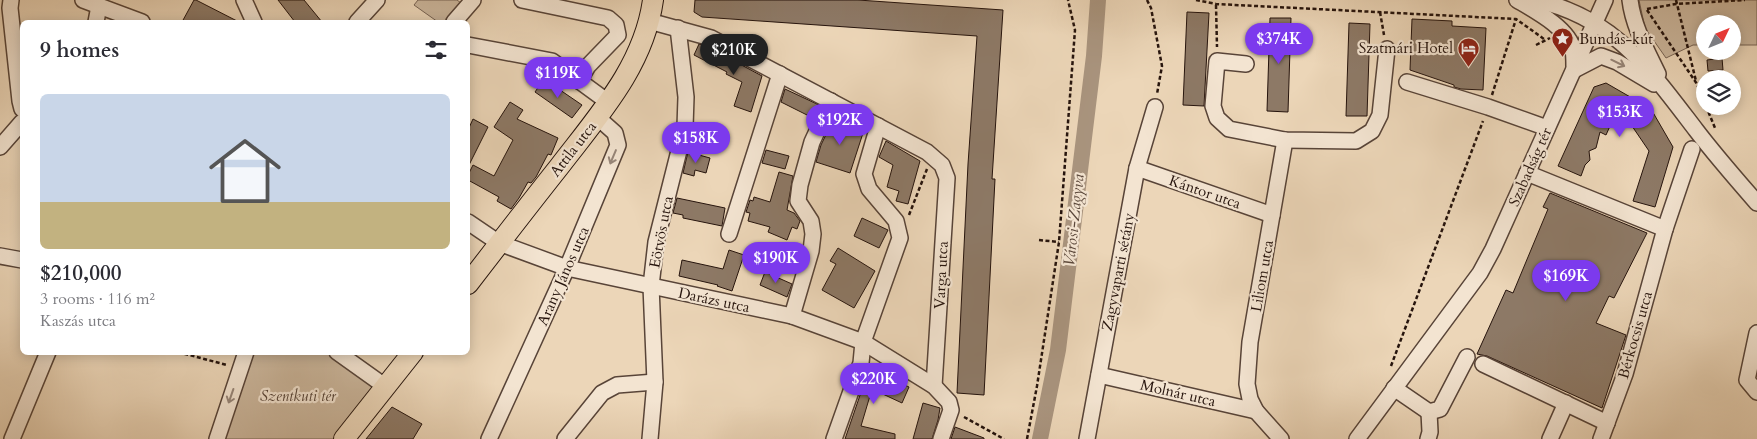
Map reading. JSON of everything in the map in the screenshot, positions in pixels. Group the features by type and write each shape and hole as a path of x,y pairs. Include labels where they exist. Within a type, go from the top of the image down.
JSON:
{"main road":[{"name":"Attila utca","path":"470,281 603,110 626,75 642,42 649,22 653,0"},
{"path":"344,439 411,355"}],"street":[{"path":"11,0 10,8 20,101"},
{"path":"83,0 137,20"},
{"path":"244,0 253,20"},
{"path":"359,20 377,0"},
{"path":"456,20 473,0"},
{"path":"522,0 608,18 616,25 618,35 588,66 579,81"},
{"path":"1517,0 1546,17 1564,33 1573,48 1574,70 1601,56 1617,62 1668,93"},
{"path":"1534,0 1564,8 1596,24 1629,49 1668,93 1727,169 1757,203"},
{"name":"Szabadság tér","path":"1357,439 1391,381 1456,305 1480,273 1493,249 1596,24 1605,0"},
{"path":"1631,5 1646,49 1668,93"},
{"path":"96,20 99,6"},
{"path":"649,22 711,38 878,126 937,161"},
{"name":"Eötvös utca","path":"650,439 655,382 651,286 656,242 685,127 686,97 678,28"},
{"name":"Arany János utca","path":"470,45 552,61 579,81 603,110 615,133 618,145 567,268 489,439"},
{"path":"1246,64 1218,61 1213,106 1217,118 1229,129 1285,140 1356,140 1372,130 1380,115 1387,49"},
{"path":"729,234 780,74"},
{"path":"1407,82 1488,107 1547,128"},
{"path":"792,316 811,251 813,234 811,221 798,201 800,185 812,142 831,101"},
{"name":"Zagyvaparti sétány","path":"1088,439 1137,168 1155,107"},
{"path":"0,147 20,124"},
{"path":"834,439 861,363 863,342 900,238 896,220 868,189 864,174 878,126"},
{"name":"Liliom utca","path":"1256,411 1250,399 1247,384 1250,342 1285,140"},
{"name":"Bérkocsis utca","path":"1601,439 1625,374 1664,229 1692,148"},
{"name":"Varga utca","path":"934,386 947,178 937,161"},
{"name":"Kántor utca","path":"1137,168 1272,215"},
{"path":"1527,173 1664,229"},
{"name":"Darázs utca","path":"470,223 499,243 567,268 792,316 863,342 934,386 950,406"},
{"path":"0,256 20,260"},
{"path":"1757,333 1747,380 1757,392"},
{"path":"12,439 47,355"},
{"path":"217,439 245,355"},
{"path":"341,355 386,387"},
{"path":"1429,412 1440,409 1467,357"},
{"path":"1483,364 1607,423"},
{"name":"Molnár utca","path":"1099,375 1256,411"},
{"path":"1391,381 1429,412 1430,432 1428,439"},
{"path":"565,439 602,393 617,385 655,382"},
{"path":"1550,439 1566,403"},
{"path":"941,439 950,406"},
{"path":"1256,411 1281,439"}],"path":[{"path":"1027,439 1059,242 1076,30 1068,0"},
{"path":"1147,0 1151,8 1162,66 1155,107"},
{"path":"1196,0 1216,4 1516,19 1544,40"},
{"path":"1631,5 1647,9 1676,2 1745,0"},
{"path":"1676,2 1696,80"},
{"path":"1216,4 1218,61"},
{"path":"1647,9 1696,82"},
{"path":"1380,12 1387,49"},
{"path":"1391,381 1488,107 1516,19"},
{"path":"900,238 937,161"},
{"path":"1039,240 1059,242"},
{"path":"189,355 240,369"},
{"path":"950,406 1004,439"}],"green space":[{"path":"418,0 457,0 461,3 448,20 435,20 414,5"},
{"path":"1639,0 1757,0 1757,45 1741,45 1741,15 1696,15 1696,45 1666,58 1645,28"},
{"name":"Szentkuti tér","path":"245,355 340,355 386,387 344,439 217,439"}],"building":[{"path":"194,0 196,0 235,20 183,20"},
{"path":"278,0 304,0 320,20 293,20"},
{"path":"695,0 858,0 1003,10 992,179 995,179 984,395 957,393 968,164 977,36 702,17 694,12"},
{"path":"1187,12 1209,13 1204,106 1183,105"},
{"path":"1270,18 1291,18 1288,112 1267,111"},
{"path":"1412,19 1452,21 1452,26 1486,28 1483,90 1461,89 1410,70"},
{"path":"1349,23 1370,24 1367,116 1346,116"},
{"path":"699,44 762,76 751,112 734,106 742,82 694,55"},
{"path":"1707,60 1722,60 1723,70 1708,70"},
{"path":"544,79 582,105 572,118 535,92"},
{"path":"1606,83 1651,109 1673,147 1655,207 1633,201 1649,151 1632,126 1614,117 1606,135 1600,132 1596,148 1589,151 1590,160 1585,165 1581,176 1558,166 1594,87"},
{"path":"785,89 819,105 813,118 781,102"},
{"path":"510,102 523,110 517,119 558,138 551,155 548,154 536,177 531,183 528,182 511,209 497,201 499,197 470,181 470,171 473,165 494,176 513,140 494,127"},
{"path":"834,118 852,127 864,130 850,173 816,162 821,145"},
{"path":"473,119 488,127 470,163 470,126"},
{"path":"886,141 920,161 908,204 896,201 899,191 887,187 893,165 879,157"},
{"path":"766,150 789,156 785,169 762,163"},
{"path":"688,152 710,158 706,173 695,170 694,176 683,173"},
{"path":"779,172 793,176 787,210 794,213 800,221 797,229 792,227 787,240 768,232 770,227 748,221 750,213 746,212 750,200 753,201 754,197 770,202"},
{"path":"1550,193 1647,233 1614,298 1609,296 1596,323 1626,335 1602,408 1487,356 1477,354 1506,290 1513,293 1548,209 1543,207"},
{"path":"677,198 725,208 722,226 683,218 683,215 673,213"},
{"path":"862,218 888,230 879,248 854,236"},
{"path":"838,248 875,271 854,308 822,290 836,264 830,261"},
{"path":"729,250 744,255 732,291 718,285 679,276 682,260 723,269"},
{"path":"765,272 792,284 787,297 760,285"},
{"path":"869,369 909,387 902,403 872,389 861,426 895,434 895,439 845,439"},
{"path":"923,403 940,408 938,420 932,439 913,439"},
{"path":"392,407 422,424 413,439 366,439"},
{"path":"955,427 984,438 984,439 951,439"}],"waterway":[{"name":"Városi-Zagyva","path":"1040,439 1058,350 1094,56 1098,0"}],"place":[{"name":"Bundás-kút","path":"1563,58"},
{"name":"Szatmári Hotel","path":"1469,67"}]}
